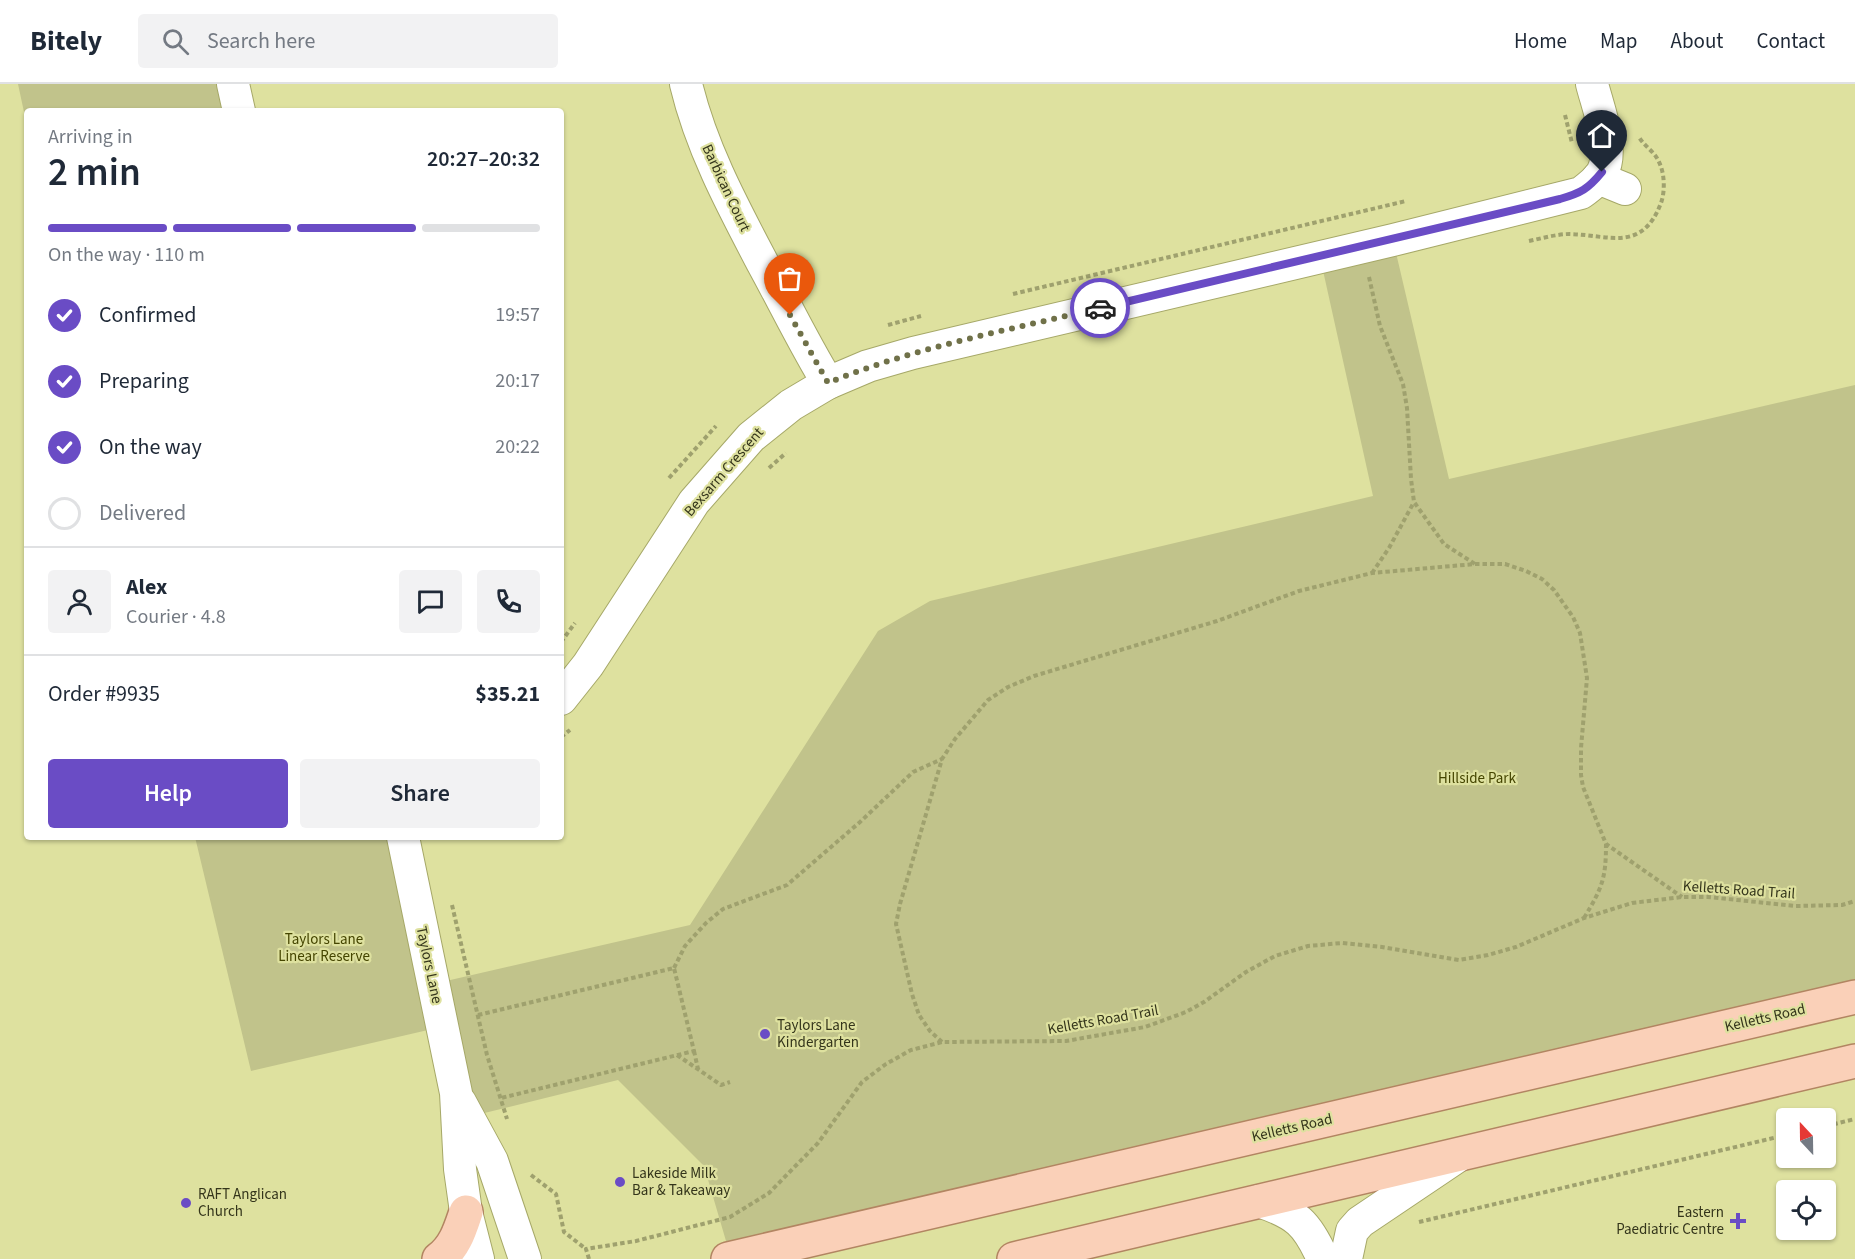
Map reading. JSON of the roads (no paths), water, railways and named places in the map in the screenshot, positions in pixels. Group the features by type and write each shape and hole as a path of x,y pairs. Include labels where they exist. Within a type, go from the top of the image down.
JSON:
{"main road":[{"name":"Kelletts Road","path":"728,1259 1855,997"},
{"path":"1014,1259 1855,1061"},
{"path":"439,1259 447,1253 458,1236 466,1212"}],"street":[{"path":"233,84 239,108"},
{"name":"Barbican Court","path":"686,84 704,142 718,174 828,383"},
{"name":"Bexsarm Crescent","path":"564,695 588,665 694,502 752,437 790,405 828,383 868,366 913,353 1560,199 1611,183 1602,172 1607,158 1606,141 1592,84"},
{"name":"Taylors Lane","path":"404,840 456,1094 460,1169 466,1212 478,1259"},
{"name":"Taylors Lane","path":"456,1094 492,1161 525,1259"},
{"path":"1346,1259 1352,1231 1360,1222 1459,1155"},
{"path":"1259,1202 1282,1209 1294,1216 1307,1230 1323,1259"}],"place":[{"name":"Taylors Lane Kindergarten","path":"765,1034"},
{"name":"Lakeside Milk Bar & Takeaway","path":"620,1182"},
{"name":"RAFT Anglican Church","path":"186,1203"},
{"name":"Eastern Paediatric Centre","path":"1738,1221"}],"park label":[{"name":"Hillside Park","path":"1477,778"},
{"name":"Taylors Lane Linear Reserve","path":"324,948"}]}
